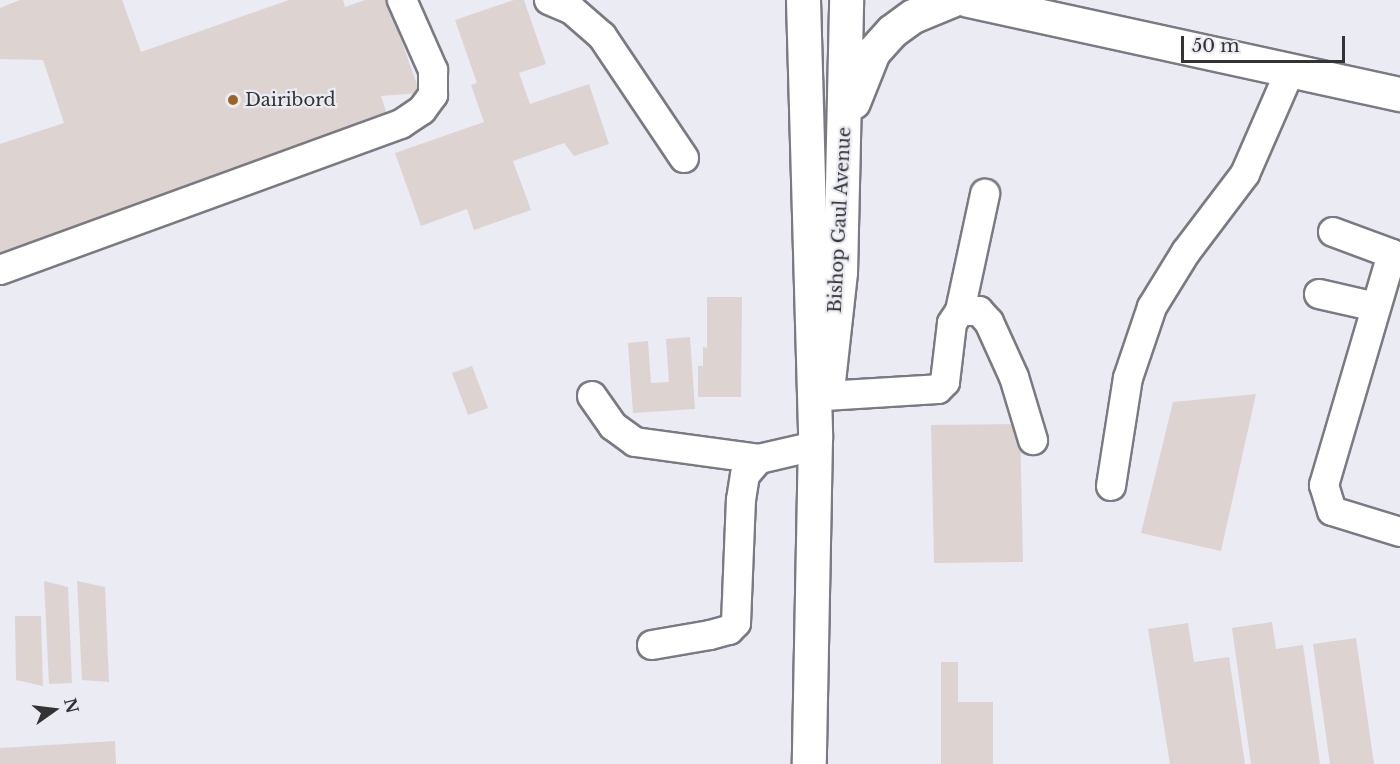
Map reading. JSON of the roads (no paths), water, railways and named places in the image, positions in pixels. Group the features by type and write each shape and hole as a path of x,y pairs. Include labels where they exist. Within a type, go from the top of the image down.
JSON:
{"main road":[{"name":"Bishop Gaul Avenue","path":"803,0 815,442 809,764"},
{"name":"Bishop Gaul Avenue","path":"815,442 825,396 840,272 846,0"},
{"path":"845,125 873,52 913,16 952,0"},
{"path":"968,0 1011,5 1290,71 1400,94"}],"lane":[{"path":"0,270 401,124 422,110 433,94 433,70 402,0"},
{"path":"549,0 572,10 603,36 684,158"},
{"path":"1111,486 1128,378 1152,307 1186,252 1245,174 1290,71"},
{"path":"825,396 938,389 945,382 952,323 960,311 985,194"},
{"path":"1333,232 1396,255 1376,307 1324,485 1332,511 1400,532"},
{"path":"1319,294 1376,307"},
{"path":"960,311 980,311 989,322 1014,377 1033,440"},
{"path":"592,396 613,426 635,442 759,459 815,442"},
{"path":"652,645 710,635 729,630 736,623 741,500 745,475 759,459"}],"place":[{"name":"Dairibord","path":"233,100"}]}
